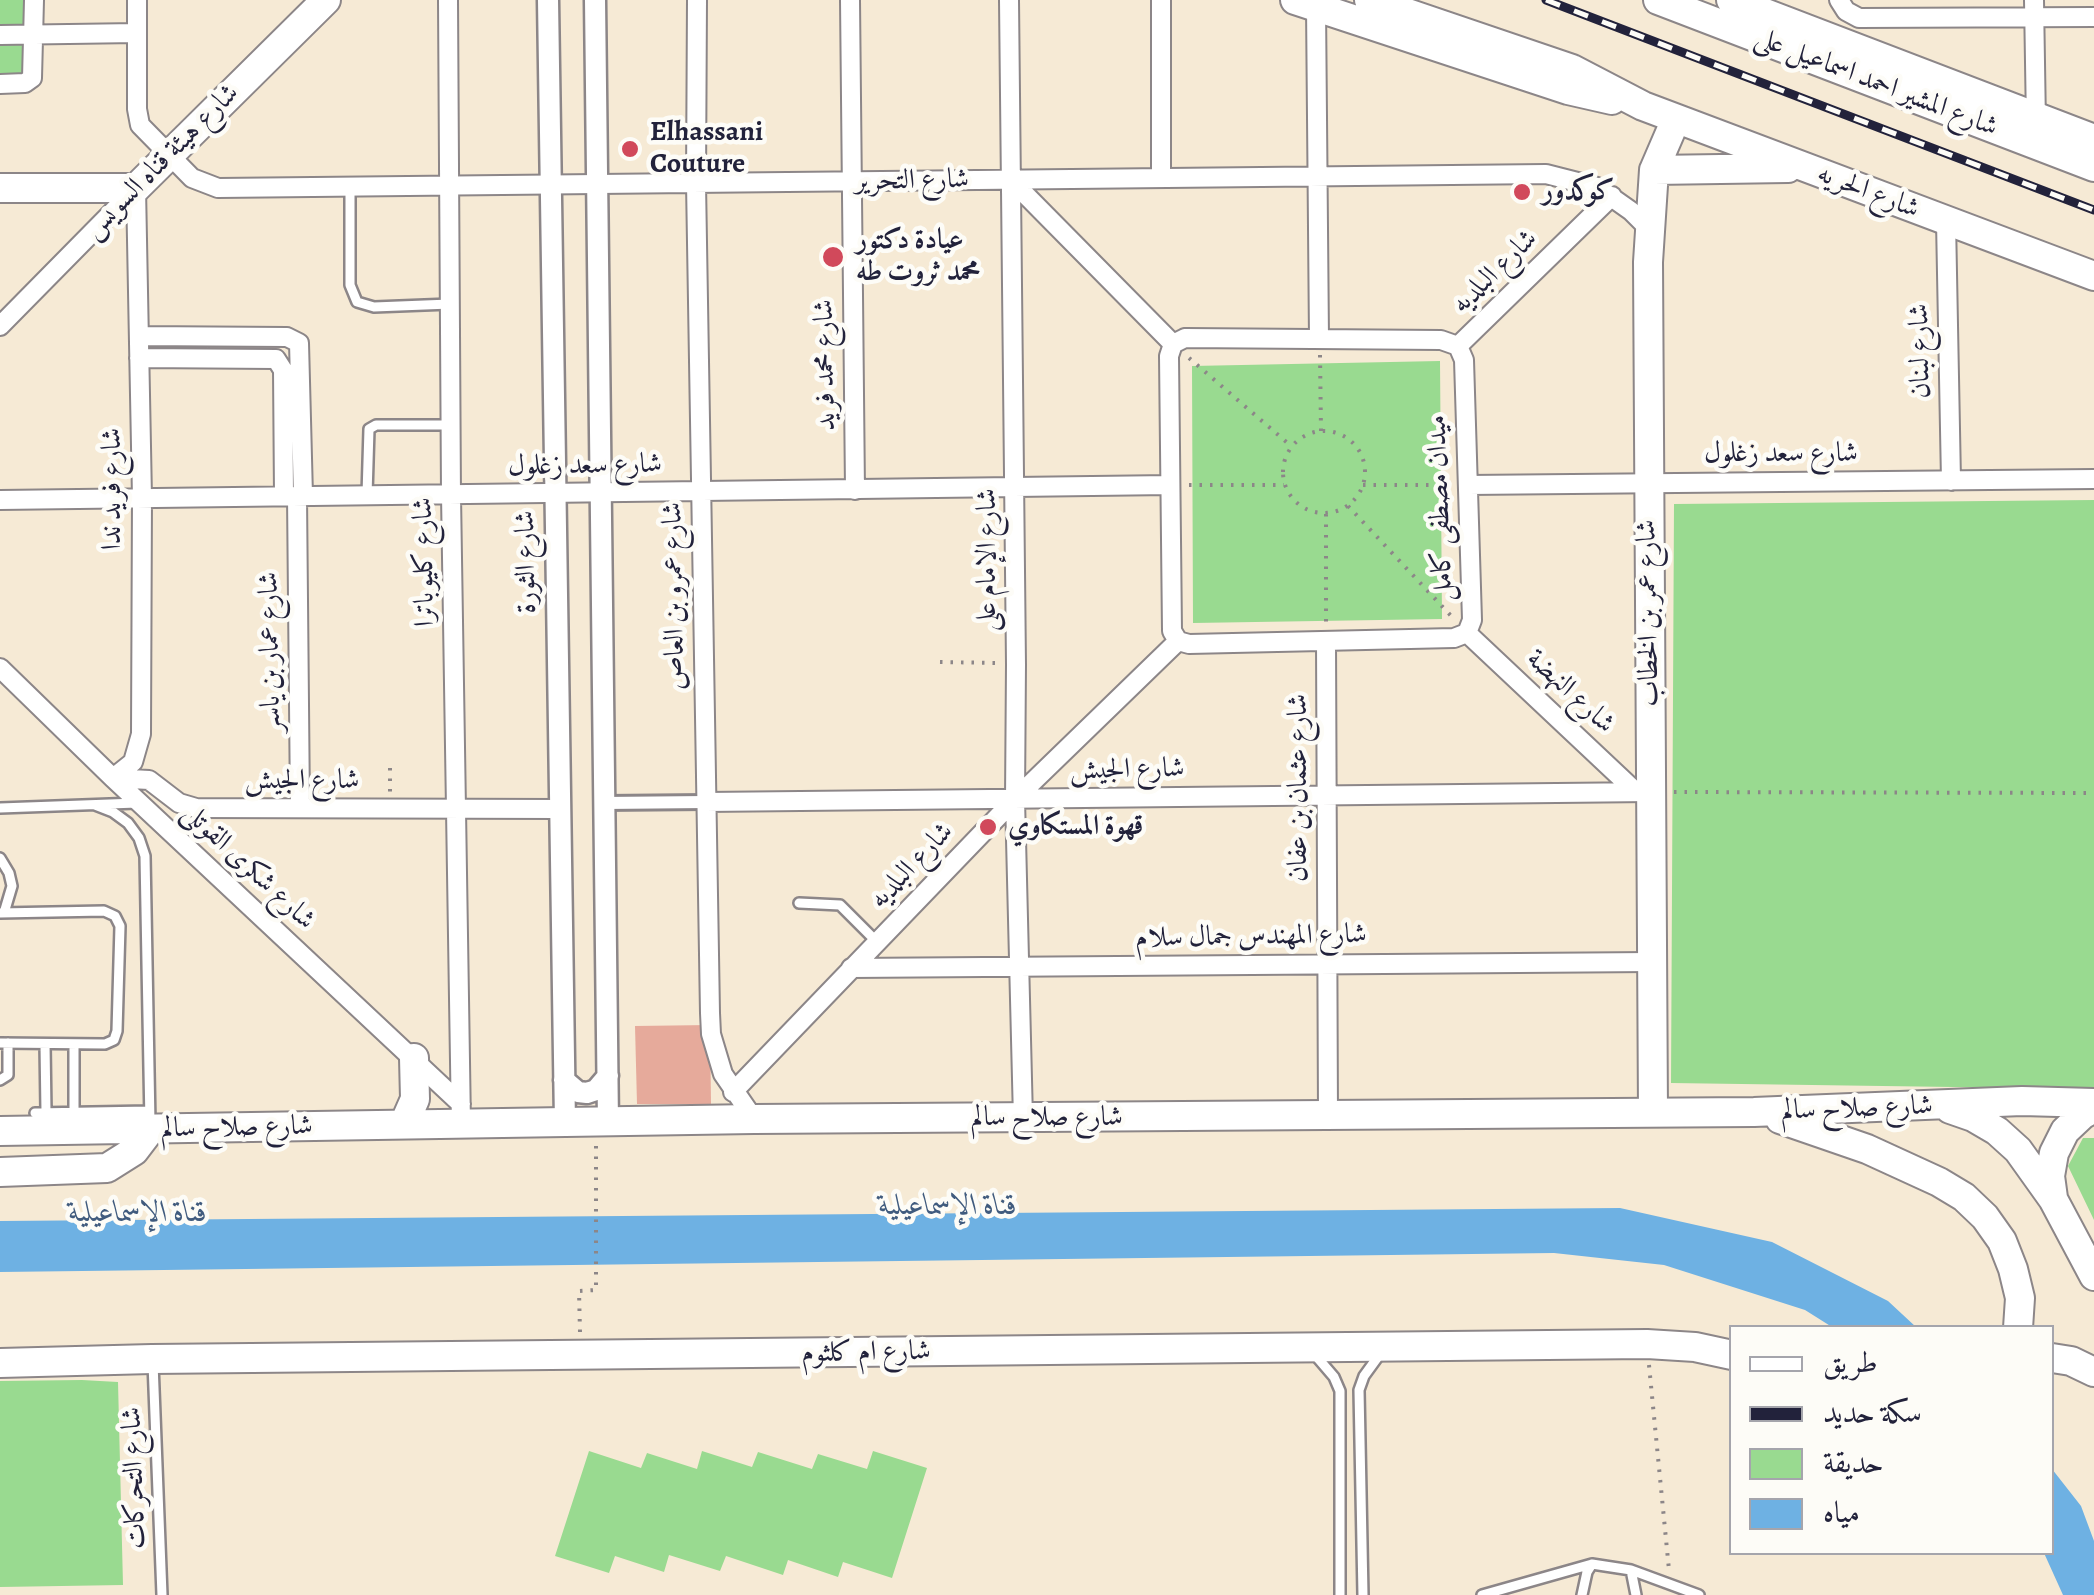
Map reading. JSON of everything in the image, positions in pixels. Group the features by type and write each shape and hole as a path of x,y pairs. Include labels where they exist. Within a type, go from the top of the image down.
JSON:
{"main road":[{"name":"شارع هيئة قناه السويس","path":"136,188 326,0"},
{"name":"شارع الحريه","path":"1369,0 1572,68 1643,106"},
{"name":"شارع المشير احمد اسماعيل على","path":"1658,0 2036,131 2094,139"},
{"name":"شارع المشير احمد اسماعيل على","path":"1731,0 2036,131 2094,167"},
{"name":"شارع الحريه","path":"1306,3 1568,90 1643,106 2094,276"},
{"name":"شارع عمر بن الخطاب","path":"1654,1112 1652,962 1643,792 1649,230 1654,170 1676,118"},
{"path":"1654,170 1804,168"},
{"path":"0,188 136,188"},
{"path":"404,1124 414,1099 414,1058"},
{"name":"شارع صلاح سالم","path":"0,1131 150,1120 404,1124 461,1114 602,1123 1754,1112 2022,1101 2094,1106"},
{"path":"1942,1106 1998,1131 2018,1150 2053,1199 2094,1276"},
{"path":"2053,1199 2050,1176 2054,1152 2065,1131 2094,1106"},
{"path":"1754,1112 1866,1149 1964,1197 1985,1216 2002,1241 2020,1298 2018,1325"},
{"path":"0,1172 108,1168 134,1151 150,1120"},
{"path":"0,1344 44,1363"},
{"name":"شارع ام كلثوم","path":"0,1364 152,1359 1647,1344 1695,1347 1729,1354"},
{"path":"2054,1358 2070,1360 2094,1372"}],"street":[{"path":"0,84 26,84 32,78 34,0"},
{"path":"138,0 138,117 144,132 168,156"},
{"name":"شارع كليوباترا","path":"448,0 461,1114"},
{"name":"شارع الثورة","path":"548,0 565,1123"},
{"path":"594,0 608,1076 602,1123"},
{"name":"شارع عمرو بن العاص","path":"697,0 696,183 711,1034 732,1092 754,1119"},
{"name":"شارع محمد فريد","path":"850,0 855,490"},
{"name":"شارع الإمام على","path":"1009,0 1014,799 1023,1118"},
{"path":"1161,0 1162,178"},
{"path":"1839,0 1852,16 1866,18 2035,9 2094,17"},
{"path":"1306,3 1318,176 1320,339"},
{"path":"2035,9 2036,131"},
{"path":"0,35 137,33"},
{"name":"شارع التحرير","path":"168,156 192,178 218,188 1546,174 1581,180 1612,196 1649,230"},
{"path":"1011,180 1173,344"},
{"name":"شارع هيئة قناه السويس","path":"0,326 136,188"},
{"name":"شارع فريد ندا","path":"112,778 133,762 140,747 142,498 136,188"},
{"name":"شارع البلديه","path":"1458,346 1612,196"},
{"name":"شارع لبنان","path":"1946,221 1951,480"},
{"name":"شارع عمار بن ياسر","path":"139,336 287,336 299,343 295,496 300,808"},
{"path":"1178,640 1172,631 1169,356 1173,344 1185,338 1441,340 1458,346"},
{"name":"ميدان مصطفى كامل","path":"1178,640 1189,644 1454,638 1467,633 1472,620 1468,485 1464,360 1458,346"},
{"name":"شارع عمار بن ياسر","path":"139,358 270,357 281,363 295,496"},
{"name":"شارع سعد زغلول","path":"1468,485 2094,479"},
{"name":"شارع سعد زغلول","path":"0,500 1170,486"},
{"name":"شارع النهضة","path":"1467,633 1643,792"},
{"name":"شارع البلديه","path":"732,1092 1014,799 1178,640"},
{"name":"شارع عثمان بن عفان","path":"1326,641 1328,1115"},
{"name":"شارع شكرى القوتلى","path":"0,668 112,778 414,1058 461,1114"},
{"name":"شارع الجيش","path":"112,778 149,780 178,803 196,808 560,808"},
{"name":"شارع الجيش","path":"604,803 1643,792"},
{"name":"شارع المهندس جمال سلام","path":"851,968 1652,962"},
{"path":"564,1080 570,1087 587,1092 596,1090 608,1076"}],"lane":[{"path":"350,187 350,285 358,302 374,307 450,304"},
{"path":"367,496 368,429 376,425 451,425"},
{"path":"0,808 140,804"},
{"path":"45,1044 40,1112 150,1120 145,856 128,823 95,805"},
{"path":"0,858 12,886 2,912 104,911 118,920 117,1036 110,1043 4,1043 8,1075 0,1080"},
{"path":"799,903 840,906 876,942"},
{"path":"74,1044 74,1112"},
{"path":"1363,1595 1359,1390 1381,1352 1392,1347"},
{"path":"1300,1348 1313,1353 1324,1364 1340,1391 1340,1595"},
{"name":"شارع التحركات","path":"152,1359 162,1595"},
{"path":"1482,1595 1592,1564 1631,1570 1700,1595"},
{"path":"1582,1595 1592,1564"},
{"path":"1631,1570 1636,1595"}],"path":[{"path":"1320,339 1322,431"},
{"path":"1173,344 1292,446"},
{"path":"1322,431 1341,434 1357,447 1365,465 1364,485 1348,506 1326,514 1300,506 1284,485 1282,469 1292,446 1305,435 1322,431"},
{"path":"1170,486 1284,485"},
{"path":"1364,485 1468,485"},
{"path":"1348,506 1467,633"},
{"path":"1326,514 1326,641"},
{"path":"940,662 1016,664"},
{"path":"390,768 391,808"},
{"path":"1643,792 2094,792"},
{"path":"581,1356 579,1290 596,1290 595,1207 602,1123"},
{"path":"1647,1344 1671,1584"}],"green space":[{"path":"0,0 34,0 34,74 0,84"},
{"path":"1440,361 1442,619 1193,623 1192,366"},
{"path":"2094,500 2094,1089 1671,1083 1674,504"},
{"path":"2083,1138 2094,1138 2094,1220 2068,1166"},
{"path":"0,1381 118,1382 123,1585 0,1587"},
{"path":"589,1451 641,1468 647,1453 697,1469 702,1451 752,1467 758,1452 812,1469 818,1454 867,1469 873,1451 927,1468 892,1578 843,1562 838,1577 788,1560 783,1575 726,1556 720,1571 669,1555 664,1572 615,1556 609,1573 555,1556"}],"water":[{"path":"1620,1208 1772,1242 1888,1301 1914,1325 1829,1325 1805,1310 1664,1265 1554,1253 0,1272 0,1221"},
{"path":"2054,1472 2081,1506 2094,1541 2094,1595 2063,1595 2045,1555 2054,1555"}],"building":[{"path":"710,1025 711,1104 637,1104 635,1026"}],"railway":[{"path":"1546,0 2094,210"}],"place":[{"name":"Elhassani Couture","path":"630,149"},
{"name":"كوكدور","path":"1522,192"},
{"name":"عيادة دكتور محمد ثروت طه","path":"833,257"},
{"name":"قهوة المستكاوي","path":"988,827"}],"water label":[{"name":"قناة الإسماعيلية","path":"948,1207"},
{"name":"قناة الإسماعيلية","path":"138,1214"}]}
